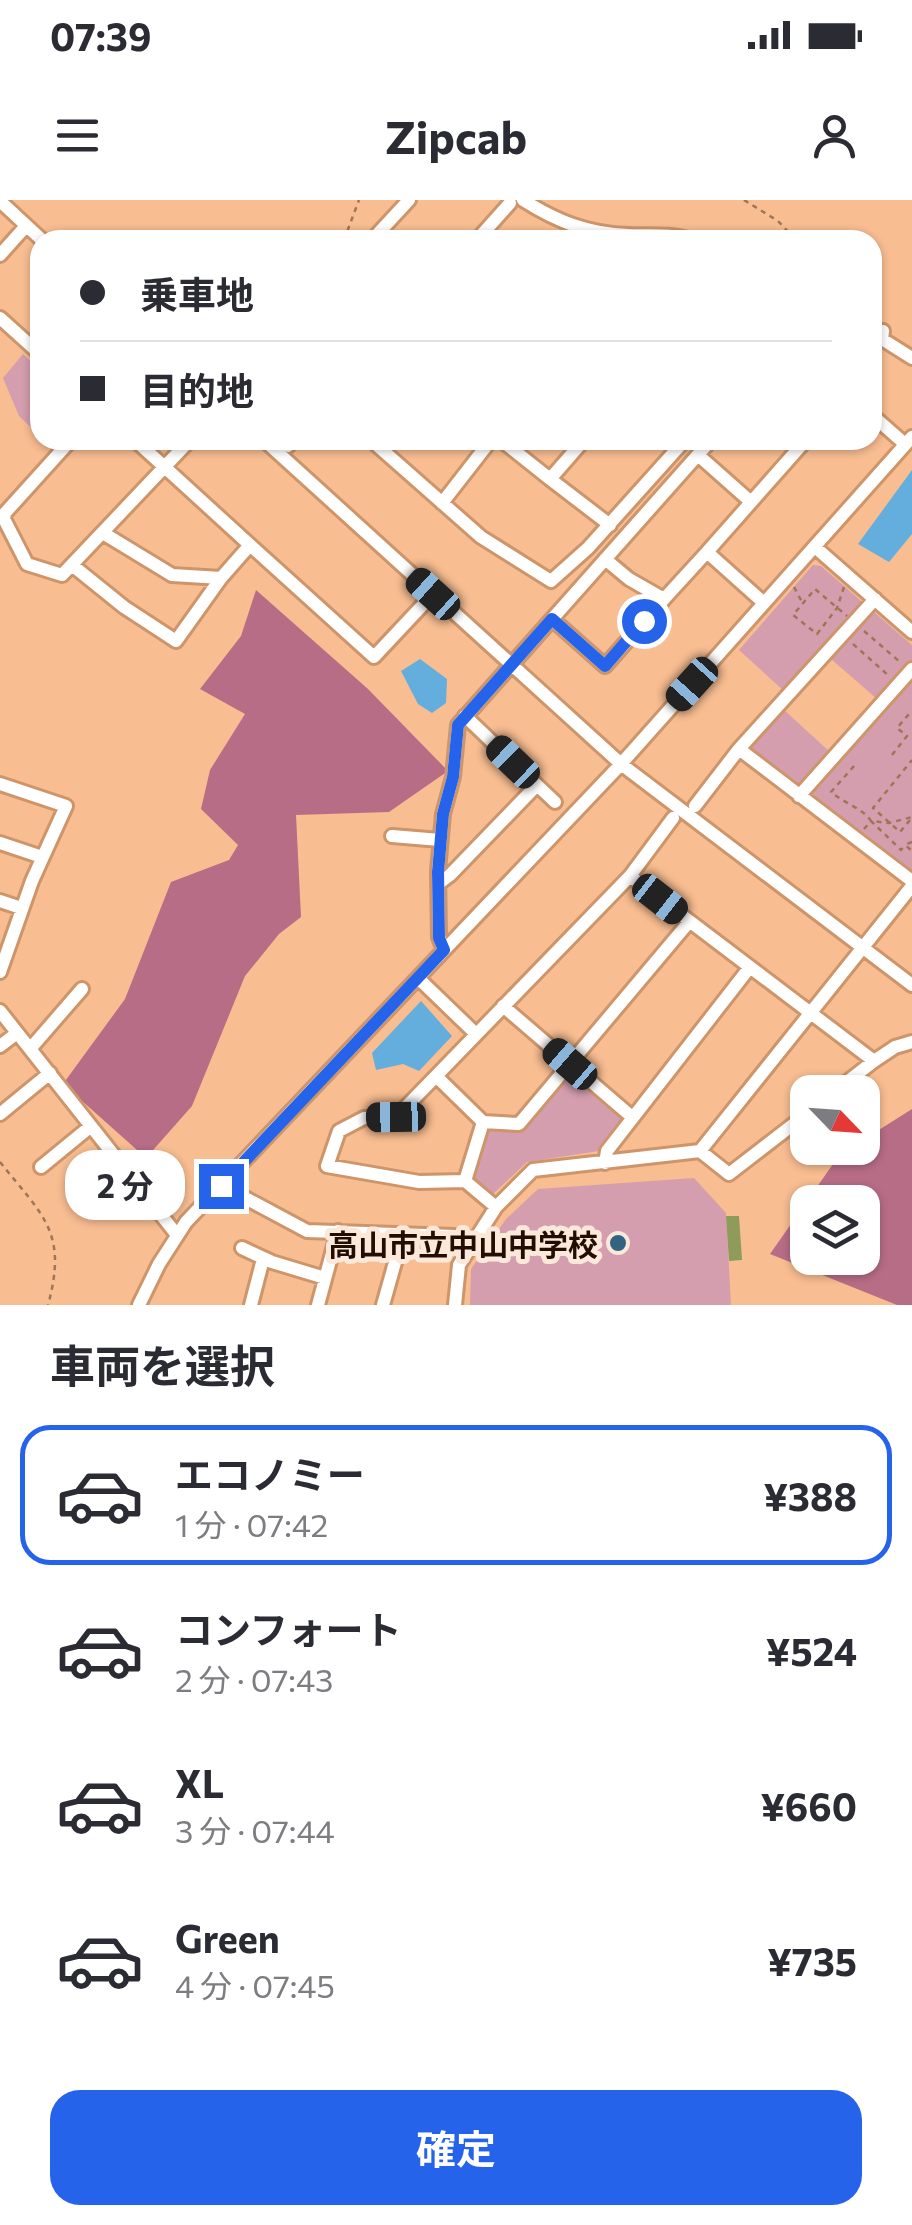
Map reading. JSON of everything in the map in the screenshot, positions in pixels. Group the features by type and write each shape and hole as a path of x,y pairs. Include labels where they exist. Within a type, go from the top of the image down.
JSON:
{"street":[{"path":"381,230 409,200"},
{"path":"0,201 31,230"},
{"path":"491,230 516,201 568,226 589,230"},
{"path":"0,255 26,226"},
{"path":"0,318 30,345"},
{"path":"883,330 882,339 912,358"},
{"path":"139,1305 177,1235 621,764 909,441 882,422"},
{"path":"62,450 5,513 4,519 28,564 62,575 181,450"},
{"path":"146,450 374,657 433,594"},
{"path":"275,450 621,764 912,984"},
{"path":"382,450 481,537 552,581 676,450"},
{"path":"442,503 483,450"},
{"path":"514,450 610,524"},
{"path":"550,479 575,450"},
{"path":"444,950 439,938 440,840 453,777 458,725 702,450"},
{"path":"552,619 605,666 797,450"},
{"path":"698,455 752,502"},
{"path":"103,533 172,576 221,578"},
{"path":"72,565 124,607 176,641 250,545"},
{"path":"815,547 912,632"},
{"path":"707,552 764,603"},
{"path":"604,558 629,579 664,599"},
{"path":"694,806 738,749 874,600"},
{"path":"799,796 912,671"},
{"path":"465,716 555,802"},
{"path":"700,1151 912,883 738,749"},
{"path":"0,784 66,806 21,908 0,972"},
{"path":"438,884 537,785"},
{"path":"496,1208 465,1181 419,1182 327,1166 339,1131 364,1118 396,1117 630,876 673,818"},
{"path":"392,836 440,840"},
{"path":"0,843 42,857"},
{"path":"630,876 874,1061"},
{"path":"0,901 21,908"},
{"path":"436,1076 483,1122 519,1124 690,922"},
{"path":"605,1162 607,1151 750,967"},
{"path":"418,978 476,1034"},
{"path":"30,1049 82,989"},
{"path":"502,1006 632,1118"},
{"path":"0,1010 177,1235"},
{"path":"0,1046 17,1033"},
{"path":"856,1075 895,1047 912,1042"},
{"path":"0,1114 50,1073"},
{"path":"465,1181 483,1122"},
{"path":"42,1167 91,1126"},
{"path":"455,1305 459,1264 496,1208 532,1170 700,1151 729,1174 790,1127"},
{"path":"221,1186 307,1231 454,1236 471,1244"},
{"path":"318,1305 338,1231"},
{"path":"383,1305 403,1234"},
{"path":"242,1248 325,1278"},
{"path":"252,1305 264,1259"}],"path":[{"path":"348,230 359,200"},
{"path":"744,200 787,230"},
{"path":"787,576 803,603"},
{"path":"848,576 837,608 816,634 793,615 814,589 837,608 912,671"},
{"path":"840,634 898,683"},
{"path":"892,755 907,736 897,728 909,714"},
{"path":"912,760 873,808 900,832 912,817"},
{"path":"854,766 831,792 868,815 901,850 912,842"},
{"path":"871,821 889,823 912,817"},
{"path":"856,838 871,821"},
{"path":"905,845 912,851"},
{"path":"0,1162 50,1227 57,1269 48,1305"}],"shaded area":[{"path":"23,354 30,361 30,426 19,416 3,378"},
{"path":"813,565 821,566 912,645 912,871 810,797 810,792 884,705 823,652 785,692 739,650"},
{"path":"256,590 368,689 448,771 389,812 296,815 301,917 279,934 245,976 192,1106 146,1158 63,1084 125,999 171,882 229,860 238,845 201,809 210,770 245,714 200,689 241,636"},
{"path":"784,710 830,752 799,787 750,752 750,746"},
{"path":"573,1074 624,1116 624,1121 599,1151 527,1162 489,1194 473,1181 472,1175 486,1131 522,1129 567,1076"},
{"path":"912,1109 912,1305 897,1305 822,1275 880,1275 880,1185 818,1185 832,1165 880,1165 880,1129"},
{"name":"高山市立中山中学校","path":"694,1178 726,1213 731,1305 470,1305 471,1269 506,1219 538,1189"},
{"path":"790,1225 790,1262 770,1254"}],"water":[{"path":"912,470 912,534 889,562 858,544"},
{"path":"420,659 447,679 446,703 432,713 418,704 401,671"},
{"path":"421,1001 452,1036 419,1071 403,1064 376,1070 372,1053"}],"building":[{"path":"726,1216 739,1216 742,1260 729,1261"}],"place":[{"name":"高山市立中山中学校","path":"618,1243"}],"route":[{"path":"221,1186 444,950 439,938 438,872 458,725 552,619 605,666 644,621"}]}
